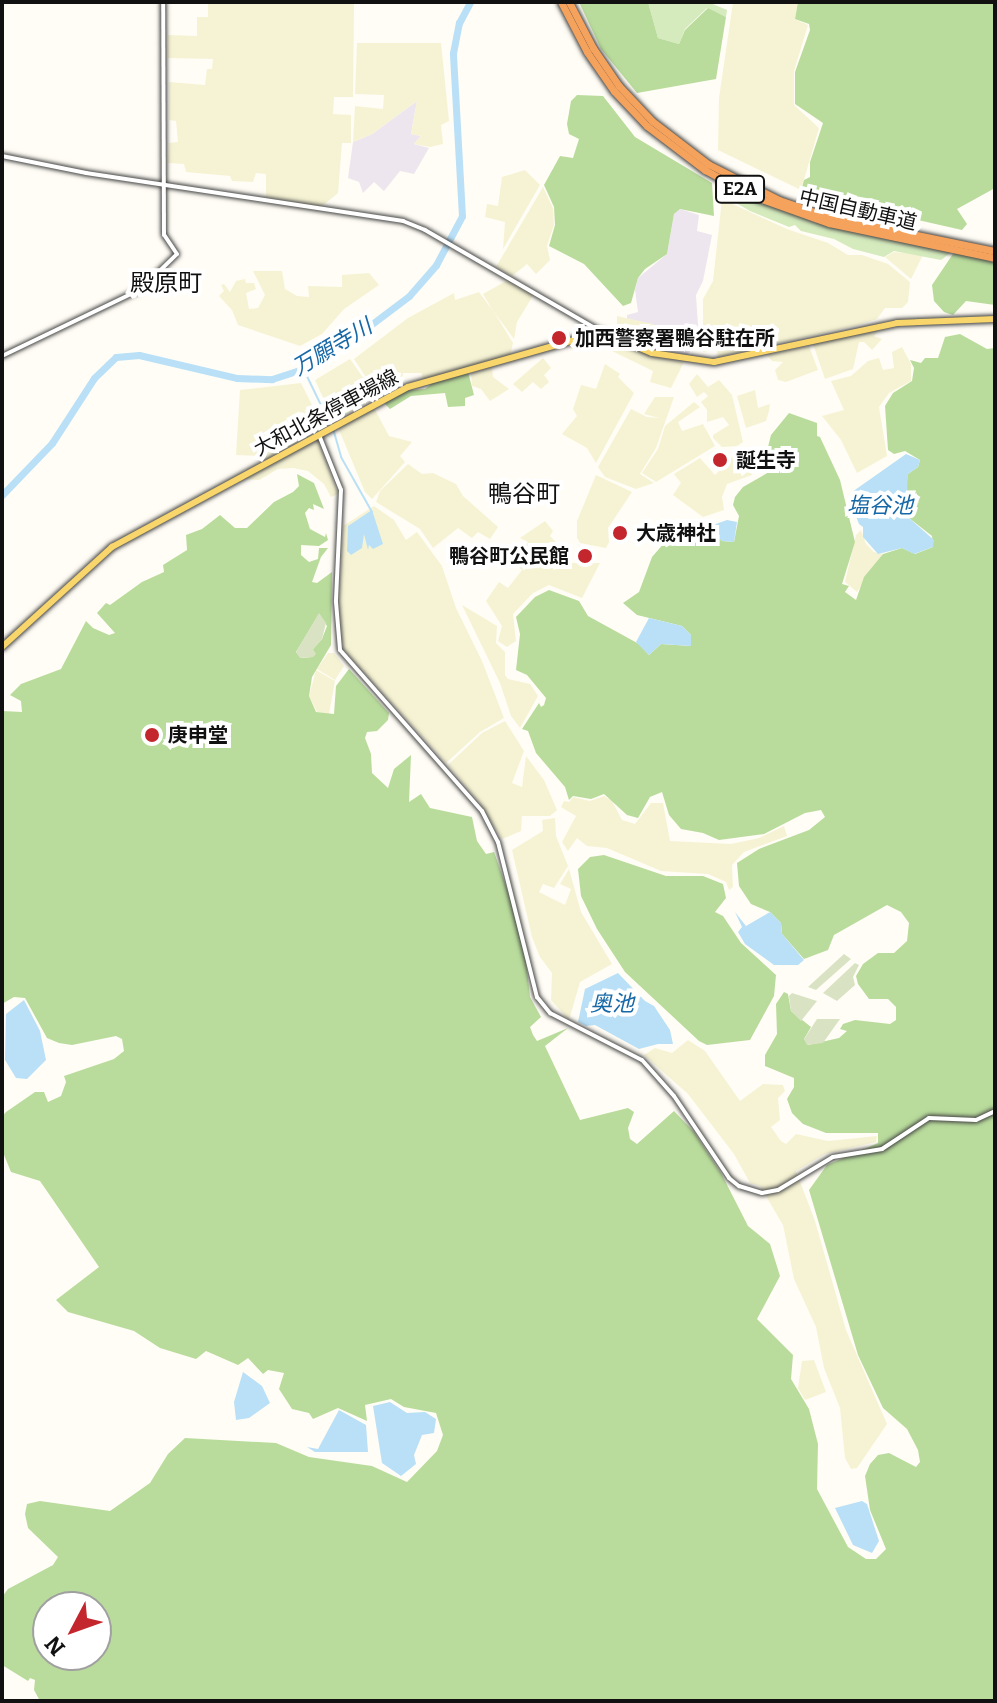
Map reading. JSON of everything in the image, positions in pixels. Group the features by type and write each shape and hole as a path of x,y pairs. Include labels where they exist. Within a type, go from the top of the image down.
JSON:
{"highway":[{"name":"中国自動車道","path":"561,2 593,62 629,108 664,141 717,177 777,206 829,223 995,258"},
{"name":"中国自動車道","path":"569,2 593,48 619,86 660,128 708,164 779,200 829,217 995,251"}],"main road":[{"path":"602,332 652,353 714,362 897,323 995,319"},
{"name":"大和北条停車場線","path":"2,647 112,547 331,426 408,387 602,332"}],"street":[{"path":"2,356 141,289 177,254 164,238 163,2"},
{"path":"2,156 403,221 602,332"},
{"path":"319,433 331,456 341,490 336,602 340,650 482,811 498,842 537,997 550,1013 642,1060 674,1096 729,1178 739,1186 762,1193 778,1190 833,1157 882,1149 929,1118 976,1120 995,1111"}],"shaded area":[{"path":"208,2 354,2 353,97 334,97 333,114 351,115 351,143 342,143 338,193 321,207 266,197 266,174 256,173 253,182 232,181 230,176 186,172 184,164 168,163 169,143 178,142 176,121 169,120 169,82 205,85 207,69 212,69 213,59 168,58 168,35 197,36 197,17 208,17"},
{"path":"733,2 798,2 795,19 808,25 794,71 794,105 819,128 801,190 718,150 719,98"},
{"path":"357,43 441,43 449,121 441,125 443,144 430,147 414,144 421,136 411,134 417,101 372,134 353,142 355,106 383,109 384,95 355,94"},
{"path":"417,101 411,134 421,136 414,144 429,148 414,174 400,171 384,191 374,182 363,193 359,182 348,178 353,142 372,134"},
{"path":"525,170 540,185 503,249 505,222 485,217 487,204 498,206 502,177"},
{"path":"543,187 553,208 554,225 547,246 550,260 536,274 527,264 512,276 496,267"},
{"path":"722,199 787,229 828,243 848,255 862,255 888,264 910,282 908,302 902,308 885,308 877,319 858,325 718,357 717,349 703,352 703,299 713,281"},
{"path":"680,209 699,215 697,231 712,235 703,281 696,295 699,340 687,355 651,347 657,338 652,324 627,319 627,315 638,312 635,290 638,278 667,254 674,214"},
{"path":"894,252 923,255 911,279 885,257"},
{"path":"253,271 282,271 285,289 297,296 309,297 308,286 342,287 342,275 369,273 379,285 344,309 322,334 300,346 238,325 232,310 219,296 224,291 221,285 224,284 230,292 236,281 245,279 246,283 254,283 256,289 246,293 249,309 258,308 265,295"},
{"path":"508,280 534,294 517,322 514,339 494,312 513,343 510,356 427,379 422,379 422,373 403,373 402,385 379,397 354,359 408,318 454,293 455,300 479,292 493,311 483,294"},
{"path":"617,316 653,324 657,338 651,347 617,334"},
{"path":"879,329 874,336 882,339 872,350 864,342 859,342 853,369 825,379 813,344"},
{"path":"615,341 651,355 684,362 671,388 650,382 653,371 610,350"},
{"path":"809,346 818,370 786,382 778,380 775,370 783,362 772,361 767,355"},
{"path":"902,347 911,364 911,381 889,393 879,407 887,456 857,473 841,440 822,416 844,410 831,381 851,376 868,361 879,358 883,370 894,368 892,352"},
{"path":"543,358 551,368 544,375 549,382 541,389 533,382 522,392 513,384"},
{"path":"350,359 364,379 351,388 362,405 339,418 336,415 332,417 315,380"},
{"path":"605,364 620,374 618,377 634,393 596,463 587,448 562,434 577,416 573,409 581,385 596,389"},
{"path":"492,366 493,377 509,389 490,401 481,389 472,386 471,374"},
{"path":"697,374 708,387 719,380 732,395 743,442 737,446 722,447 713,438 729,425 723,417 707,422 707,410 701,402 708,396 704,392 697,397 689,384"},
{"path":"301,383 323,427 262,462 260,456 236,455 240,390"},
{"path":"755,390 758,408 770,404 769,411 766,421 746,428 737,396"},
{"path":"655,397 674,397 656,448 640,474 654,483 636,489 605,477 598,467 631,409 647,417 659,418 644,414"},
{"path":"694,402 700,407 678,422 682,431 703,424 715,446 656,482 642,473 658,449 665,426"},
{"path":"373,406 389,436 412,442 400,456 405,462 372,499 365,492 337,425"},
{"path":"318,439 338,494 331,497 324,484 308,471 293,468 278,469 259,480 241,479"},
{"path":"738,451 752,475 727,484 722,497 724,510 703,517 673,495 681,483 674,474 700,458 715,475"},
{"path":"408,464 422,474 433,473 456,484 463,496 498,527 490,539 478,532 472,538 458,528 433,548 420,529 376,502 380,491"},
{"path":"596,475 632,492 608,528 606,548 580,543 577,538 577,521"},
{"path":"374,506 394,520 406,540 417,532 442,566 456,608 482,661 504,718 480,732 446,763 344,650 338,624 343,526"},
{"path":"545,521 553,531 550,536 563,549 569,545 569,563 600,563 582,598 549,585 533,593 513,614 516,641 507,647 498,641 502,626 486,601 499,582 508,588 522,570 513,561 528,542 520,538"},
{"path":"861,530 866,544 874,552 883,554 857,592 845,582 856,535"},
{"path":"462,605 497,626 496,643 505,652 505,675 508,679 530,684 538,696 520,728 511,716 500,683"},
{"path":"328,653 334,653 344,666 335,680 317,669"},
{"path":"316,670 335,681 329,714 317,712 309,696"},
{"path":"505,721 524,751 512,783 522,787 526,756 544,780 557,810 550,816 522,816 521,831 502,839 479,802 448,765 482,733"},
{"path":"604,796 612,801 622,820 635,824 651,803 663,803 670,841 731,844 759,838 784,826 787,836 744,852 732,865 733,887 729,890 726,882 708,874 661,871 607,848 587,846 577,838 568,851 562,842 576,816 561,807 564,801 569,802 573,797 590,801"},
{"path":"555,818 556,836 568,866 554,888 543,884 539,892 565,905 571,889 560,884 569,869 581,912 612,964 580,982 569,1020 551,1000 552,973 540,957 532,937 512,850 543,831 542,820"},
{"path":"688,1040 705,1051 740,1101 763,1084 783,1085 785,1091 778,1098 780,1120 771,1127 786,1144 796,1134 828,1141 877,1136 876,1142 825,1154 796,1171 815,1221 846,1330 887,1424 857,1468 851,1469 845,1458 840,1408 824,1368 816,1327 794,1279 783,1225 760,1186 750,1183 734,1154 688,1094 644,1055 655,1048 672,1053"},
{"path":"814,1360 826,1392 805,1400 798,1388 802,1361"}],"green space":[{"path":"579,2 648,2 658,38 679,44 685,30 708,8 726,17 716,79 637,93 601,49"},
{"path":"648,2 708,2 727,10 726,17 707,8 685,29 679,44 658,38"},
{"path":"798,2 995,2 995,188 957,209 967,224 962,230 856,206 818,203 802,188 804,180 810,177 810,162 823,123 795,104 795,72 810,30 809,24 795,19"},
{"path":"577,95 603,96 635,137 712,183 714,216 680,209 674,214 667,254 645,269 638,278 631,303 623,306 584,264 549,246 555,225 554,207 544,185 560,156 573,158 579,139 569,134 567,124 571,101"},
{"path":"718,181 813,222 953,251 941,260 894,251 884,257 853,249 834,239 801,231 795,225 789,227 750,211 724,196"},
{"path":"955,251 995,263 995,305 966,301 953,315 944,312 934,301 932,285"},
{"path":"960,334 987,349 995,348 995,1701 40,1701 34,1690 35,1680 30,1678 28,1681 2,1665 2,1597 8,1589 53,1565 58,1557 28,1528 25,1514 27,1504 40,1501 110,1511 150,1483 168,1454 185,1438 276,1443 309,1457 372,1466 407,1482 437,1451 443,1435 436,1413 404,1407 391,1399 365,1405 367,1421 338,1408 313,1419 309,1413 292,1409 279,1389 284,1373 268,1370 263,1374 248,1358 238,1365 206,1351 196,1359 160,1348 134,1331 68,1312 56,1300 99,1267 40,1181 11,1172 2,1150 2,1117 6,1112 35,1092 44,1092 48,1102 61,1096 66,1082 64,1076 114,1059 124,1051 122,1039 116,1036 72,1045 59,1043 47,1038 25,998 14,997 2,1004 2,711 22,712 21,701 10,695 21,684 61,669 86,621 109,635 115,633 97,613 106,603 110,605 142,582 164,572 163,565 187,550 186,535 202,529 220,515 235,528 247,528 274,502 299,486 297,474 314,483 324,509 313,504 314,510 309,508 305,513 310,529 325,537 326,533 328,540 319,546 301,545 301,555 309,562 318,559 319,548 328,548 321,557 312,582 317,583 332,572 331,645 312,677 309,696 316,712 334,714 336,686 349,669 389,713 388,720 377,731 367,732 365,738 371,754 372,773 388,788 394,769 411,755 409,802 421,794 430,808 472,817 477,841 486,854 494,852 523,934 530,997 541,1017 530,1027 533,1035 537,1041 568,1028 545,1046 580,1120 628,1108 634,1112 628,1128 630,1139 637,1144 674,1111 694,1132 721,1173 748,1226 770,1244 780,1276 757,1319 793,1355 791,1379 809,1409 818,1444 817,1489 848,1547 866,1559 876,1559 886,1549 870,1510 865,1476 878,1455 889,1453 916,1467 920,1462 918,1450 907,1429 883,1408 858,1355 809,1190 827,1165 878,1143 878,1133 826,1133 803,1124 792,1113 787,1099 794,1087 794,1078 765,1066 765,1055 777,1034 776,1004 784,992 788,994 791,1011 811,1027 804,1039 808,1045 839,1038 847,1031 840,1029 843,1024 855,1020 890,1024 896,1020 896,1007 888,999 869,999 856,976 863,964 878,953 894,953 907,941 909,923 901,912 887,905 834,935 828,950 804,959 782,934 781,923 770,912 751,904 739,886 737,863 759,849 809,830 825,817 821,810 805,813 764,834 719,840 681,829 669,815 662,792 650,797 638,818 627,815 604,794 591,799 573,796 569,800 565,787 536,753 528,731 522,729 539,703 541,707 544,705 546,698 527,675 516,670 520,634 516,617 535,597 549,590 579,601 588,616 639,644 649,655 661,644 691,646 691,635 682,626 637,615 623,603 639,592 652,557 678,527 710,527 722,541 734,542 739,516 733,505 735,497 743,487 769,472 767,451 771,435 789,413 817,423 817,436 840,480 855,542 842,584 849,586 845,592 856,600 864,577 883,554 902,548 915,554 933,547 932,536 909,518 904,498 908,474 918,467 920,460 905,451 894,454 888,450 885,406 893,393 912,381 914,368 910,360 921,363 925,358 938,358 945,337","holes":["319,614 327,626 322,639 313,649 312,657 301,658 296,652"]},
{"path":"468,372 474,395 465,398 465,406 448,407 445,393 411,396 390,409 385,404 387,398 409,390 425,389 436,380"},
{"path":"319,613 326,623 322,639 313,649 316,654 300,658 296,652"},
{"path":"604,855 666,876 703,876 723,884 726,898 715,912 723,916 741,943 776,975 774,996 750,1040 707,1045 699,1041 625,972 597,929 581,896 578,869 590,857"},
{"path":"844,954 851,959 816,990 808,987"},
{"path":"855,963 859,965 853,977 855,985 837,1001 823,993"},
{"path":"792,993 817,1001 801,1021 791,1011 789,996"},
{"path":"817,1019 840,1019 823,1043 807,1045 804,1039"}],"water":[{"name":"塩谷池","path":"906,454 920,460 918,467 908,474 906,510 909,518 934,540 933,547 914,554 902,548 878,554 863,537 863,527 852,506 852,492"},
{"path":"372,510 383,544 373,549 369,545 368,550 364,534 362,548 351,555 347,551 348,526"},
{"path":"727,520 737,522 734,542 722,541 711,530 713,525"},
{"path":"649,618 682,626 691,635 691,646 661,644 649,655 636,642"},
{"path":"735,912 746,926 770,912 781,923 782,934 804,960 798,965 774,965 745,944 738,932 742,927"},
{"name":"奥池","path":"618,973 654,1006 670,1030 673,1044 639,1049 595,1025 586,1026 578,1022 585,989"},
{"path":"24,1000 40,1031 46,1060 27,1079 16,1078 5,1060 6,1014"},
{"path":"243,1372 262,1386 270,1403 249,1418 236,1420 234,1402"},
{"path":"390,1402 407,1413 425,1412 436,1419 434,1433 422,1435 414,1455 416,1464 401,1476 382,1463 373,1406"},
{"path":"339,1410 366,1425 368,1452 315,1452 307,1447 318,1449"},
{"path":"862,1501 867,1504 879,1541 872,1553 853,1545 835,1508"}],"waterway":[{"name":"万願寺川","path":"2,495 52,443 94,378 116,357 139,355 237,378 272,379 300,370 356,336 409,296 436,265 462,216 453,53 459,23 470,2"},
{"path":"303,368 334,432 341,457 372,512"}],"place":[{"name":"加西警察署鴨谷駐在所","path":"559,338"},
{"name":"誕生寺","path":"720,460"},
{"name":"大歳神社","path":"620,533"},
{"name":"鴨谷町公民館","path":"585,556"},
{"name":"庚申堂","path":"152,735"}],"district":[{"name":"殿原町","path":"166,284"},
{"name":"鴨谷町","path":"524,495"}]}
